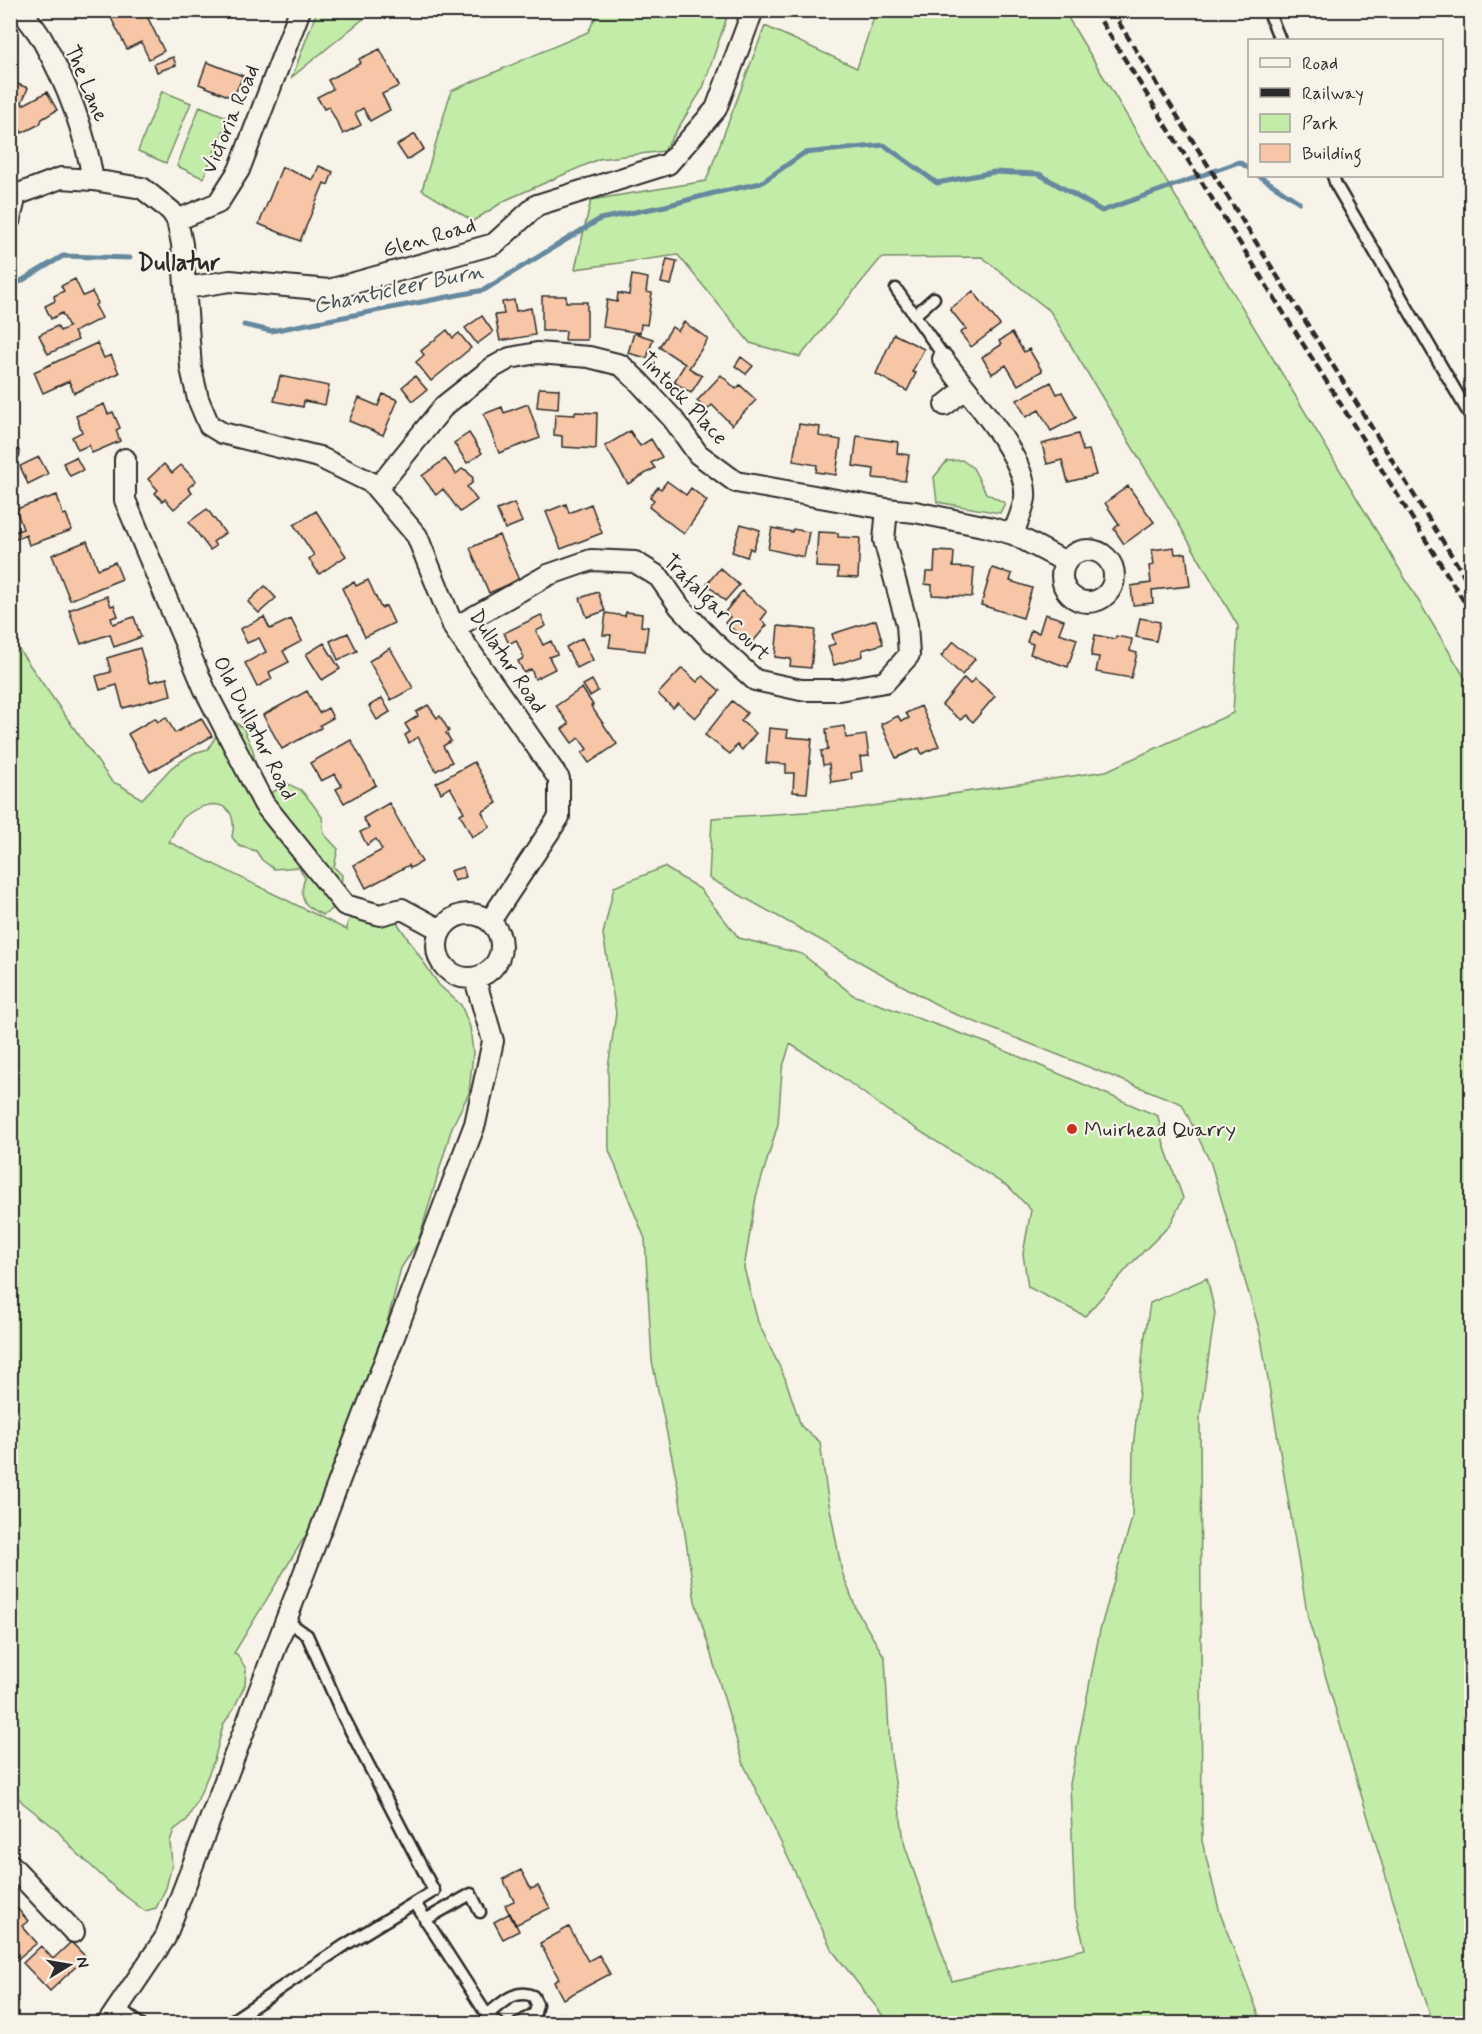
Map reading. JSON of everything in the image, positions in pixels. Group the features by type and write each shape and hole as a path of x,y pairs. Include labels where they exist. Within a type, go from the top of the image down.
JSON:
{"street":[{"name":"The Lane","path":"21,10 43,40 75,111 87,147 93,180"},
{"name":"Victoria Road","path":"177,220 218,202 239,170 300,10"},
{"name":"Glen Road","path":"186,288 230,281 329,290 494,244 537,205 668,164 716,109 753,10"},
{"path":"10,219 13,193 61,178 93,180 142,189 171,211 177,220 182,244 186,288"},
{"name":"Dullatur Road","path":"186,288 191,368 198,399 209,425 222,433 319,457 372,483 417,536 454,628 559,779 559,817 490,921"},
{"name":"Tintock Place","path":"377,489 444,406 492,368 510,358 537,353 589,357 621,365 673,418 698,454 736,482 886,509 915,512 1013,534 1066,562"},
{"path":"943,359 1010,447 1020,471 1025,498 1013,534"},
{"path":"945,405 965,389"},
{"name":"Old Dullatur Road","path":"125,459 125,500 205,690 264,804 345,905 380,915 402,909 441,930"},
{"name":"Trafalgar Court","path":"454,628 548,575 591,560 635,562 659,577 680,607 754,680 801,690 839,690 885,682 909,655 907,624 884,540 886,509"},
{"path":"465,914 478,915 490,921 501,940 502,948 496,966 491,972 475,979 452,975 444,968 437,953 436,945 441,930 453,918 465,914"},
{"path":"107,2024 165,1938 475,1124 493,1041 475,979"},
{"path":"10,1864 74,1932"}],"lane":[{"path":"1268,10 1280,39"},
{"path":"1332,177 1472,419"},
{"path":"896,289 940,351 943,359"},
{"path":"915,315 934,298"},
{"path":"227,2024 345,1945 434,1891 343,1716 307,1635 286,1620"},
{"path":"425,1920 471,1894 480,1912"},
{"path":"415,1903 487,2014 499,2024"},
{"path":"487,2014 514,1995 525,1992 533,1996 537,2004 535,2013 518,2024"},
{"path":"118,2007 140,2024"}],"green space":[{"path":"317,11 373,11 292,77"},
{"path":"599,11 729,11 703,88 664,151 599,159 506,200 473,221 422,190 451,91 588,32"},
{"path":"876,11 1064,11 1471,688 1471,2023 1433,2023 1392,1897 1308,1618 1260,1332 1211,1164 1182,1104 950,1012 709,878 712,818 852,809 1106,771 1233,713 1238,626 1050,311 982,257 881,258 800,357 750,343 678,255 575,269 591,200 706,181 765,26 857,68"},
{"path":"162,91 191,103 166,163 138,151"},
{"path":"200,106 229,118 203,178 177,166"},
{"path":"962,460 973,468 986,493 1005,503 1000,513 937,502 934,477 947,461"},
{"path":"10,637 112,782 142,799 172,767 194,753 208,749 216,736 208,718 212,712 243,728 253,750 259,782 271,793 288,784 301,790 322,817 324,834 338,849 334,867 342,875 340,893 333,908 323,915 307,905 302,892 305,878 299,867 274,869 262,860 256,851 239,846 232,837 231,815 220,805 202,807 184,817 169,842 347,930 353,914 363,907 381,903 396,907 399,916 398,924 439,985 461,1005 470,1027 473,1053 469,1093 452,1127 418,1242 401,1268 387,1323 312,1525 234,1653 246,1669 245,1685 223,1725 214,1761 198,1799 187,1820 174,1830 170,1841 172,1865 166,1888 156,1908 145,1911 116,1889 74,1850 56,1829 23,1803 11,1790"},
{"path":"664,867 700,889 739,938 802,954 853,995 987,1043 1158,1116 1164,1145 1183,1198 1170,1225 1131,1264 1085,1316 1028,1287 1023,1254 1031,1210 1010,1188 888,1111 832,1070 790,1044 782,1070 778,1124 756,1197 744,1268 758,1322 785,1378 801,1426 820,1442 842,1572 857,1611 885,1658 890,1750 905,1846 952,1981 1085,1949 1075,1909 1070,1784 1100,1630 1132,1518 1133,1449 1150,1303 1207,1278 1215,1313 1200,1416 1202,1841 1220,1913 1262,2023 886,2023 884,2017 832,1950 744,1765 695,1601 678,1487 652,1361 645,1239 609,1150 608,1068 616,1013 603,934 614,887"}],"building":[{"path":"121,10 144,10 164,51 149,59 141,42 127,49 110,16"},
{"path":"380,49 399,86 382,94 390,110 370,121 363,108 355,113 361,125 343,134 329,107 324,109 317,97 333,89 328,80 361,63 359,59"},
{"path":"173,57 176,65 157,72 154,64"},
{"path":"207,62 243,76 233,98 199,84"},
{"path":"12,82 28,88 22,102 23,105 47,92 57,110 42,119 40,124 22,133 15,120 10,118"},
{"path":"415,134 424,149 407,160 397,145"},
{"path":"319,166 333,172 328,185 324,183 300,241 259,224 282,167 313,180"},
{"path":"667,259 677,261 671,285 661,283"},
{"path":"632,275 648,278 646,292 652,293 647,325 641,324 640,333 603,327 607,300 617,302 618,293 629,295"},
{"path":"75,279 83,296 92,292 98,303 95,305 102,318 74,332 78,340 48,354 39,335 57,326 60,331 69,327 62,313 51,319 45,306 55,301 54,296 64,291 61,286"},
{"path":"973,291 1000,325 971,347 960,333 966,329 950,309"},
{"path":"542,296 566,296 566,302 587,302 587,340 565,340 566,331 542,331"},
{"path":"514,300 516,311 531,308 535,335 500,341 495,315 504,314 502,302"},
{"path":"482,316 493,332 477,344 465,328"},
{"path":"684,322 708,339 689,368 702,376 691,393 674,382 685,364 659,347 672,327 678,331"},
{"path":"447,330 453,338 459,333 471,348 431,381 416,362 424,355 421,351"},
{"path":"634,333 653,339 647,358 628,353"},
{"path":"1012,333 1024,352 1029,349 1042,371 1018,385 1006,365 992,374 982,357 1001,345 999,341"},
{"path":"894,334 924,349 912,372 916,373 907,391 876,374"},
{"path":"97,343 104,358 111,355 119,373 74,393 69,381 43,393 34,372"},
{"path":"741,357 753,366 746,374 735,366"},
{"path":"721,375 736,389 740,385 756,400 732,425 712,405 707,410 697,401"},
{"path":"280,376 329,386 325,405 304,401 303,407 274,401"},
{"path":"415,376 427,390 413,401 402,387"},
{"path":"1051,382 1057,394 1062,392 1076,418 1051,431 1039,410 1026,417 1017,400"},
{"path":"539,388 559,389 558,409 537,407"},
{"path":"383,394 398,400 383,435 349,421 359,398 378,406"},
{"path":"104,404 108,414 113,412 120,428 116,430 120,441 92,453 89,445 78,450 72,437 82,432 76,416"},
{"path":"528,404 540,438 499,453 484,414 502,407 504,413"},
{"path":"575,412 597,413 596,449 562,447 562,436 554,435 555,414 575,415"},
{"path":"799,424 820,427 819,436 841,440 836,475 816,472 817,465 793,461"},
{"path":"630,431 640,446 651,439 662,457 651,463 655,468 628,484 605,446"},
{"path":"469,433 482,453 467,463 454,443"},
{"path":"1078,434 1083,451 1089,450 1096,475 1068,482 1062,460 1047,464 1042,444"},
{"path":"857,436 898,442 897,453 909,455 905,481 873,478 874,469 853,466"},
{"path":"39,457 48,474 28,484 20,466"},
{"path":"76,457 83,470 70,476 63,463"},
{"path":"445,459 456,474 462,469 473,478 472,483 467,487 477,500 460,512 443,489 436,495 422,476"},
{"path":"164,464 172,473 181,465 196,481 188,488 192,493 174,509 165,499 162,501 155,493 158,490 148,479"},
{"path":"667,481 686,495 691,488 707,501 684,534 649,507 654,500 650,497"},
{"path":"1128,486 1154,522 1124,544 1114,529 1119,524 1105,503"},
{"path":"57,495 63,515 66,514 72,530 29,545 26,535 16,539 14,532 23,529 16,509"},
{"path":"514,503 522,522 505,529 497,510"},
{"path":"566,504 569,513 591,504 602,533 561,549 546,512"},
{"path":"207,509 225,533 213,542 216,546 210,550 189,522"},
{"path":"316,511 346,556 319,574 309,559 314,555 294,525"},
{"path":"741,524 760,530 753,550 750,548 747,557 732,552"},
{"path":"772,528 792,532 793,529 809,532 804,557 768,549"},
{"path":"818,532 838,533 838,537 860,538 858,578 838,577 838,568 816,567"},
{"path":"499,535 519,580 489,593 470,548"},
{"path":"87,541 98,569 115,562 122,579 70,600 52,555"},
{"path":"1174,547 1175,554 1186,553 1190,586 1152,590 1153,603 1133,605 1131,586 1151,583 1149,566 1154,565 1152,550"},
{"path":"935,551 954,552 953,567 974,568 972,597 932,595 932,585 925,584 926,572 934,572"},
{"path":"720,568 739,585 725,601 707,584"},
{"path":"992,568 1012,574 1010,581 1032,588 1023,618 981,605"},
{"path":"368,580 381,608 386,606 394,623 365,637 342,588 354,582 356,586"},
{"path":"265,586 276,598 259,613 248,602"},
{"path":"742,591 767,612 761,620 767,625 751,644 725,623 730,617 725,612"},
{"path":"598,592 605,611 587,617 580,598"},
{"path":"107,596 118,616 111,618 113,624 134,617 141,637 114,647 110,634 81,644 69,610"},
{"path":"626,612 642,614 641,626 648,627 645,651 609,647 611,635 603,635 606,613 625,616"},
{"path":"1045,614 1064,620 1059,633 1077,639 1068,667 1030,654 1033,644 1027,642 1031,630 1039,633"},
{"path":"541,615 546,626 536,631 543,645 551,641 557,654 549,657 555,669 535,679 531,669 524,673 518,661 524,658 516,640 509,644 504,633"},
{"path":"264,617 270,629 291,619 302,641 283,651 289,662 269,672 272,679 257,687 245,663 266,652 259,638 247,643 240,629"},
{"path":"1140,618 1160,622 1156,641 1136,637"},
{"path":"876,620 883,644 862,650 863,656 834,665 828,646 835,644 832,634"},
{"path":"778,626 815,630 811,668 790,666 791,659 775,657"},
{"path":"348,633 357,651 338,660 330,641"},
{"path":"1095,635 1115,639 1116,636 1132,639 1130,651 1137,653 1131,678 1096,672 1099,657 1091,656"},
{"path":"582,638 593,660 577,668 566,647"},
{"path":"954,641 975,659 962,675 941,656"},
{"path":"324,643 340,669 322,680 306,654"},
{"path":"140,648 150,682 167,678 171,695 123,708 117,685 100,690 96,676 111,672 107,658"},
{"path":"390,648 413,688 391,700 369,661"},
{"path":"682,668 697,682 703,676 720,691 695,718 678,703 673,708 658,694"},
{"path":"964,678 970,684 975,679 995,696 973,722 965,715 961,720 942,705"},
{"path":"592,680 598,691 590,696 583,685"},
{"path":"582,688 593,705 591,706 617,744 589,763 582,753 587,749 579,738 572,743 562,729 569,724 556,706"},
{"path":"307,691 319,713 328,708 333,718 320,725 321,728 282,749 263,715"},
{"path":"382,698 390,712 377,720 369,706"},
{"path":"732,701 747,713 741,721 756,733 742,750 737,745 730,754 705,735"},
{"path":"428,705 437,718 440,716 449,731 446,733 451,741 443,746 452,762 436,771 418,737 409,743 405,735 410,732 405,724 418,716 416,712"},
{"path":"921,706 939,746 922,754 919,748 896,758 881,724 898,716 901,721 909,718 906,713"},
{"path":"166,717 175,733 201,718 212,736 150,772 128,734 155,718 158,722"},
{"path":"844,726 846,738 866,735 869,756 860,757 862,771 851,773 852,779 831,782 829,764 823,765 821,751 828,750 826,729"},
{"path":"769,728 788,730 787,737 812,739 807,793 793,792 794,773 786,773 786,764 766,763"},
{"path":"351,740 376,785 344,803 336,789 342,786 335,774 321,781 310,763"},
{"path":"474,762 497,803 482,812 490,827 472,837 460,814 464,812 450,787 441,793 436,783"},
{"path":"389,803 422,862 410,868 409,865 366,888 354,865 382,850 376,839 367,845 360,832 369,828 363,818"},
{"path":"463,867 466,877 454,881 450,871"},
{"path":"521,1870 531,1889 538,1886 550,1908 515,1925 505,1905 514,1901 503,1879"},
{"path":"17,1908 28,1921 22,1926 37,1943 15,1961 10,1955 10,1914"},
{"path":"510,1913 519,1931 503,1939 494,1922"},
{"path":"569,1927 588,1961 599,1955 610,1974 563,1999 554,1982 559,1979 540,1943"},
{"path":"71,1942 86,1957 50,1991 23,1963 41,1946 53,1959"},
{"path":"563,2014 568,2024 547,2024"}],"waterway":[{"name":"Chanticleer Burn","path":"244,325 271,331 484,290 600,219 761,183 804,153 884,145 937,183 994,172 1039,174 1102,211 1239,162 1248,168"},
{"name":"Chanticleer Burn","path":"1261,177 1299,202"},
{"name":"Chanticleer Burn","path":"16,284 63,256 130,258"}],"railway":[{"path":"1094,10 1472,614"},
{"path":"1111,10 1472,588"}],"place":[{"name":"Muirhead Quarry","path":"1072,1129"}],"district":[{"name":"Dullatur","path":"179,262"}]}
